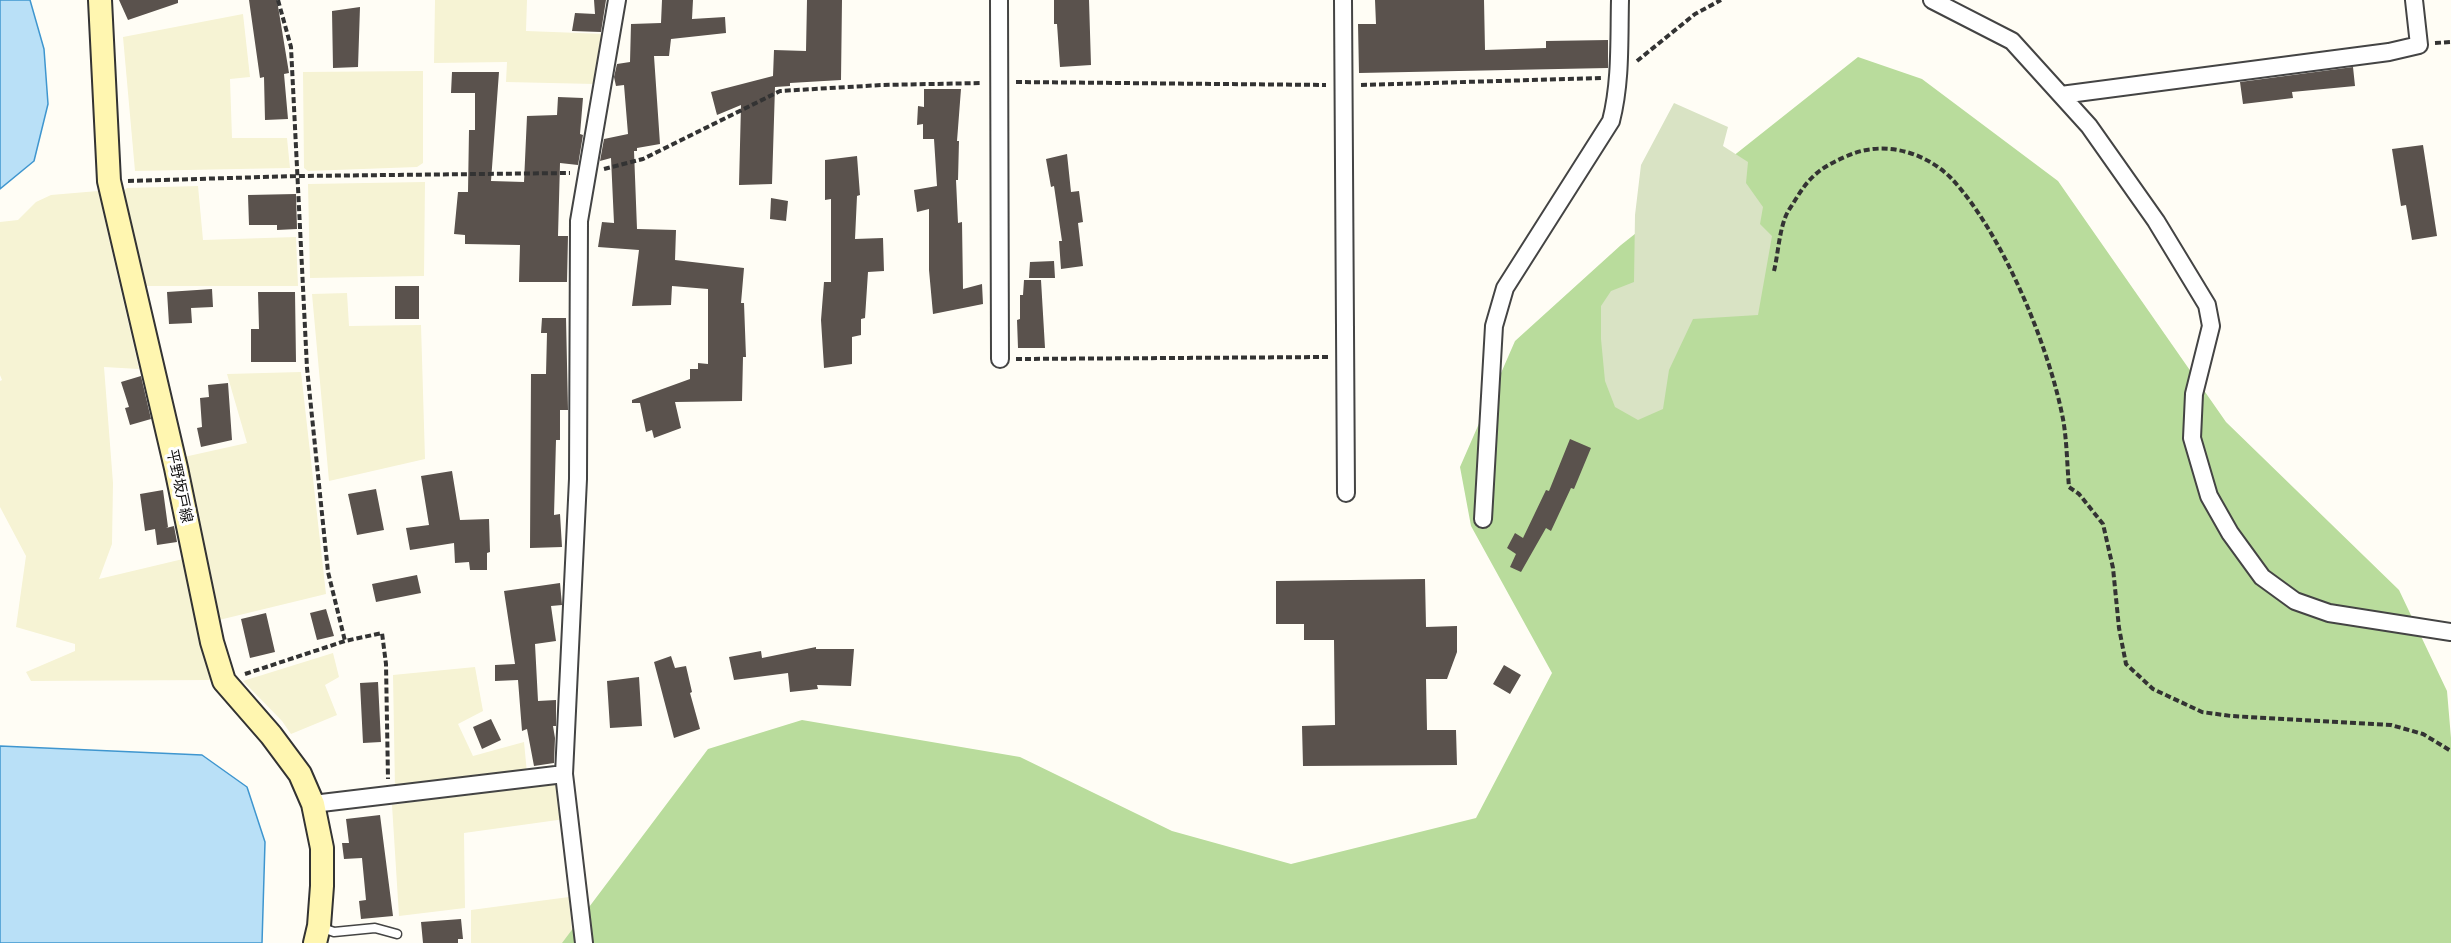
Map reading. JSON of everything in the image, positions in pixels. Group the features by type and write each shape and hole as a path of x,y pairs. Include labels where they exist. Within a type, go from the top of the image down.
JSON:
{"main road":[{"name":"平野坂戸線","path":"100,0 109,181 176,468 212,642 224,681 271,735 300,774 313,804 322,848 322,886 317,935"}],"street":[{"path":"584,943 564,774 578,479 579,221 617,0"},
{"path":"999,0 1000,359"},
{"path":"1344,0 1346,493"},
{"path":"1483,519 1494,326 1505,288 1611,121 1617,100 1619,76 1620,0"},
{"path":"1932,0 2012,42 2061,95 2089,126 2156,221 2208,305 2211,326 2194,394 2192,438 2209,496 2230,533 2262,577 2295,602 2330,613 2451,632"},
{"path":"2061,95 2389,52 2419,45 2414,0"},
{"path":"313,804 564,774"}],"lane":[{"path":"317,935 375,928 397,934"}],"path":[{"path":"278,0 291,47 307,368 328,572 345,641"},
{"path":"109,181 298,176 586,173 643,159 780,91 882,85 999,82 1344,86 1480,80 1573,80 1619,76 1695,14 1721,0"},
{"path":"1774,271 1785,217 1806,182 1823,166 1856,151 1877,148 1895,148 1923,158 1950,178 1988,228 2037,328 2063,419 2069,487 2079,494 2103,524 2114,568 2119,628 2126,664 2152,689 2202,712 2231,716 2391,725 2423,734 2451,751"},
{"path":"1000,359 1345,357"},
{"path":"224,681 345,641 381,633 386,664 388,795"}],"shaded area":[{"path":"435,0 527,0 526,31 606,34 595,84 506,82 507,62 434,63"},
{"path":"243,14 250,77 230,79 232,138 287,138 290,168 135,171 123,37"},
{"path":"423,71 423,163 417,167 308,171 304,168 303,72"},
{"path":"425,182 424,276 310,278 308,184"},
{"path":"198,186 203,240 296,237 298,286 138,286 121,193 127,188"},
{"path":"98,191 139,369 104,367 113,483 112,544 99,579 183,559 212,680 31,681 26,672 75,651 75,644 16,627 26,556 0,507 0,381 2,380 0,375 0,222 18,220 36,202 51,195"},
{"path":"347,293 349,326 421,325 425,459 329,481 312,294"},
{"path":"301,372 326,594 219,620 184,457 247,443 227,374"},
{"path":"333,653 339,677 325,685 337,715 291,734 282,721 243,681"},
{"path":"475,667 483,711 458,724 473,756 524,742 527,773 395,789 393,675"},
{"path":"554,782 562,789 565,819 464,833 465,908 399,916 392,805"},
{"path":"569,897 573,943 471,943 471,910"}],"green space":[{"path":"1858,57 1922,79 2058,181 2226,422 2399,590 2447,691 2451,738 2451,943 562,943 708,749 802,720 1020,757 1172,831 1291,864 1476,818 1552,673 1471,526 1460,467 1515,341 1621,245"},
{"path":"1674,103 1728,127 1723,146 1748,162 1746,183 1763,207 1760,224 1772,236 1758,315 1693,319 1669,370 1663,409 1638,420 1615,407 1605,381 1601,306 1611,291 1634,282 1635,215 1641,165"}],"water":[{"path":"0,0 30,0 44,49 48,104 34,161 0,189"},
{"path":"0,746 202,755 247,787 265,842 262,943 0,943"}],"building":[{"path":"119,0 178,0 178,3 128,20"},
{"path":"249,0 277,0 289,73 284,74 288,119 265,120 264,77 260,78"},
{"path":"594,0 606,0 601,32 572,31 575,13 595,14"},
{"path":"662,0 693,0 692,19 725,17 726,33 671,39 669,56 654,56 660,144 637,148 637,151 634,151 637,229 676,230 675,260 744,268 741,303 744,303 746,357 743,357 742,401 675,402 681,428 654,438 652,430 646,432 640,403 632,403 632,400 690,379 690,369 698,369 698,363 708,364 708,289 672,286 671,305 632,306 639,250 598,247 602,222 614,223 611,158 600,161 604,139 628,134 624,85 616,86 614,77 617,64 630,62 631,24 661,23"},
{"path":"807,0 842,0 841,80 790,83 790,86 775,87 772,184 739,185 741,105 717,115 711,92 773,76 774,50 806,51"},
{"path":"1054,0 1089,0 1091,65 1060,67 1057,24 1054,24"},
{"path":"1375,0 1484,0 1485,50 1546,48 1546,41 1608,40 1608,68 1359,73 1358,24 1376,24"},
{"path":"360,7 358,67 333,68 332,11"},
{"path":"2353,67 2355,86 2292,92 2293,98 2243,104 2240,82"},
{"path":"452,72 499,72 491,181 524,182 527,116 557,115 558,97 583,98 580,134 583,135 578,165 560,163 558,236 568,236 567,282 519,282 520,245 465,244 465,235 454,234 458,192 468,192 469,130 475,130 475,93 451,93"},
{"path":"924,89 961,89 957,141 959,141 958,180 956,180 958,223 962,222 963,289 982,284 983,304 933,314 929,270 929,209 917,212 914,190 937,186 934,139 923,139 923,124 917,125 918,106 924,107"},
{"path":"2423,145 2437,236 2412,240 2406,205 2401,206 2392,149"},
{"path":"1067,154 1071,192 1079,191 1083,222 1078,223 1083,266 1061,269 1059,241 1062,241 1054,186 1051,187 1046,159"},
{"path":"857,156 860,195 857,196 855,239 883,238 884,271 868,272 865,318 861,319 861,335 852,337 852,364 824,368 821,320 824,282 831,282 831,199 825,200 825,160"},
{"path":"296,194 297,229 277,230 277,225 249,225 248,195"},
{"path":"771,198 788,201 786,221 770,219"},
{"path":"1054,261 1055,278 1029,278 1030,262"},
{"path":"1024,280 1041,280 1045,348 1018,348 1017,320 1020,319 1020,295 1023,295"},
{"path":"395,286 419,286 419,319 395,319"},
{"path":"212,289 213,307 191,308 192,323 169,324 167,292"},
{"path":"258,292 295,292 296,362 251,362 251,329 259,329"},
{"path":"542,318 566,318 568,410 560,410 560,440 556,440 554,515 560,514 562,547 530,548 531,374 546,374 547,333 541,333"},
{"path":"141,376 151,419 130,425 125,408 129,407 121,382"},
{"path":"228,383 232,440 201,447 197,428 202,427 200,398 209,397 208,385"},
{"path":"1570,439 1591,448 1574,489 1571,488 1551,531 1546,528 1521,572 1510,567 1516,554 1507,548 1515,533 1523,538 1546,490 1549,491"},
{"path":"452,471 460,520 489,519 490,552 487,553 487,570 470,570 469,562 455,563 454,543 410,550 406,528 429,525 421,476"},
{"path":"376,489 384,530 357,535 348,494"},
{"path":"163,490 168,527 166,528 174,526 177,542 157,545 155,529 145,531 140,494"},
{"path":"417,575 421,593 376,602 372,584"},
{"path":"1425,579 1426,627 1457,626 1457,652 1447,679 1426,679 1427,730 1456,730 1457,765 1303,766 1302,726 1335,725 1334,640 1304,640 1304,624 1276,624 1276,581"},
{"path":"560,583 562,605 551,606 556,641 535,644 538,701 556,700 556,726 553,726 554,763 534,766 527,729 522,731 518,680 495,681 495,665 515,664 504,591"},
{"path":"326,609 334,636 317,640 310,613"},
{"path":"266,613 275,652 250,658 241,619"},
{"path":"816,647 816,649 854,649 851,686 817,685 818,689 790,692 788,673 734,680 729,657 761,651 762,658"},
{"path":"671,656 675,668 686,666 692,692 690,693 700,729 674,738 654,662"},
{"path":"1504,665 1521,675 1510,694 1493,684"},
{"path":"639,677 642,726 610,728 607,681"},
{"path":"378,682 381,742 363,743 360,683"},
{"path":"491,719 501,740 482,749 473,727"},
{"path":"380,815 393,916 361,919 359,901 366,900 362,858 344,859 342,843 349,843 346,819"},
{"path":"461,919 463,939 458,939 458,943 423,943 421,922"}]}
